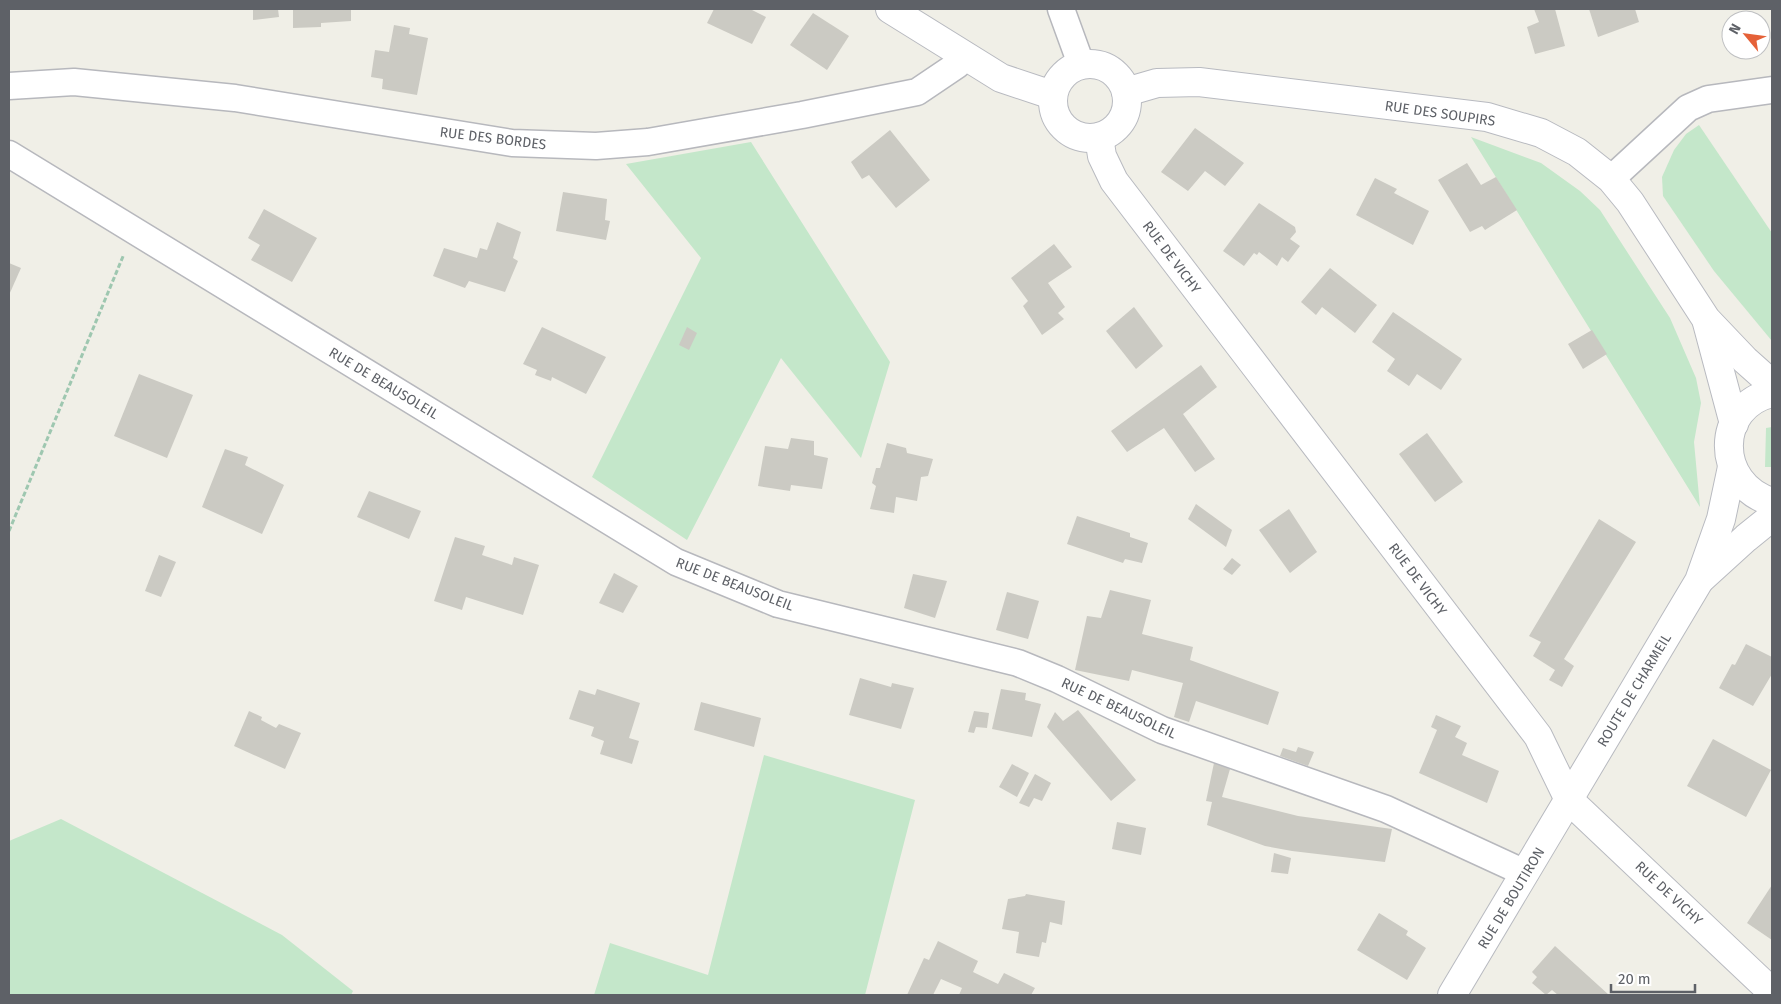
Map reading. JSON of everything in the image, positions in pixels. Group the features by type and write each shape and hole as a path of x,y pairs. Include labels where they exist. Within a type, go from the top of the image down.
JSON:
{"street":[{"path":"890,9 1001,78 1052,95"},
{"path":"1061,9 1081,64"},
{"name":"RUE DES BORDES","path":"9,86 74,82 216,96 512,143 596,146 648,142 802,115 917,92 956,65 963,54"},
{"path":"1095,63 1109,68 1120,78 1126,92 1127,106 1122,120 1112,131 1099,137 1084,138 1070,133 1059,123 1053,109 1052,95 1057,81 1068,70 1081,64 1095,63"},
{"name":"RUE DES SOUPIRS","path":"1126,92 1157,83 1199,82 1487,117 1541,134 1577,152 1611,179 1630,202 1706,319"},
{"path":"1611,179 1688,108 1708,99 1772,90"},
{"name":"RUE DE VICHY","path":"1099,137 1102,156 1114,181 1538,736 1569,800 1772,992"},
{"name":"RUE DE BEAUSOLEIL","path":"9,154 676,562 778,604 1018,663 1057,679 1162,730 1386,809 1525,873"},
{"path":"1706,319 1745,360 1772,384"},
{"path":"1706,319 1734,424"},
{"path":"1772,393 1765,394 1752,401 1741,411 1729,438 1729,453 1732,467 1739,480 1749,491 1761,499 1772,502"},
{"name":"ROUTE DE CHARMEIL","path":"1569,800 1699,581 1721,519 1732,467"},
{"name":"ROUTE DE CHARMEIL","path":"1699,581 1772,517"},
{"name":"RUE DE BOUTIRON","path":"1452,995 1569,800"}],"path":[{"path":"9,531 134,230"}],"green space":[{"path":"1699,125 1772,233 1772,341 1714,271 1663,196 1662,177 1674,150 1686,134"},
{"path":"1471,137 1541,163 1580,191 1600,210 1670,318 1696,378 1701,403 1694,442 1700,507"},
{"path":"751,142 890,362 861,458 781,358 687,540 592,477 701,258 626,164"},
{"path":"1772,427 1772,467 1765,467 1766,428"},
{"path":"764,755 915,800 865,995 594,995 610,943 708,975"},
{"path":"61,819 282,935 353,991 351,995 9,995 9,841"}],"building":[{"path":"253,9 278,9 279,17 253,20"},
{"path":"293,9 351,9 351,21 321,23 321,27 293,28"},
{"path":"714,9 750,9 766,17 752,44 707,23"},
{"path":"1534,9 1555,9 1565,46 1535,54 1527,27 1539,22"},
{"path":"1589,9 1635,9 1639,22 1598,37"},
{"path":"813,13 849,36 827,70 790,45"},
{"path":"394,25 410,28 409,34 428,38 417,95 382,89 383,79 371,77 375,50 389,52"},
{"path":"1195,128 1244,163 1225,186 1205,171 1188,191 1161,172"},
{"path":"890,130 930,180 896,208 869,175 862,179 851,162"},
{"path":"1467,163 1481,185 1496,177 1517,210 1485,230 1482,226 1470,232 1438,180"},
{"path":"1375,178 1397,189 1394,193 1429,211 1413,245 1356,215"},
{"path":"563,192 607,199 605,220 610,221 606,240 556,231"},
{"path":"1259,203 1295,227 1296,232 1290,239 1300,246 1288,262 1282,257 1277,266 1259,252 1257,255 1254,253 1244,266 1223,251"},
{"path":"264,209 317,238 292,282 251,260 260,245 248,238"},
{"path":"497,222 521,232 513,258 518,261 505,292 469,281 465,288 433,276 444,248 477,258 480,248 487,250"},
{"path":"1054,244 1072,267 1048,283 1065,307 1058,313 1064,319 1042,335 1023,306 1028,301 1011,278"},
{"path":"9,263 21,268 9,295"},
{"path":"1330,268 1377,305 1355,333 1322,307 1316,315 1301,302"},
{"path":"1134,307 1163,346 1136,369 1106,331"},
{"path":"1393,312 1462,359 1441,390 1417,374 1409,386 1387,371 1395,359 1372,342"},
{"path":"542,327 606,357 586,394 552,377 551,381 535,375 537,370 523,364"},
{"path":"687,327 697,333 689,350 679,345"},
{"path":"1592,330 1607,354 1583,369 1568,344"},
{"path":"1201,365 1217,387 1183,414 1215,459 1195,472 1164,428 1127,452 1111,431"},
{"path":"139,374 193,395 167,458 114,436"},
{"path":"1427,433 1463,482 1435,502 1399,454"},
{"path":"791,438 814,441 814,455 828,458 822,489 791,485 790,491 758,486 765,446 788,449"},
{"path":"887,443 906,448 907,453 933,459 928,476 921,477 917,501 896,497 894,513 870,509 876,486 872,483 876,468 880,468"},
{"path":"225,449 248,457 245,465 284,485 262,534 202,507"},
{"path":"369,491 421,511 409,539 357,517"},
{"path":"1196,504 1232,530 1226,547 1188,519"},
{"path":"1289,509 1317,552 1290,573 1259,530"},
{"path":"1077,516 1130,533 1130,537 1148,543 1142,563 1125,559 1123,563 1067,544"},
{"path":"1599,519 1636,542 1564,659 1574,666 1562,687 1549,680 1555,670 1533,656 1541,642 1529,636"},
{"path":"455,537 485,546 482,555 512,565 514,557 539,565 523,615 466,597 462,610 434,601"},
{"path":"159,555 176,562 161,597 145,591"},
{"path":"1232,558 1241,565 1232,575 1223,569"},
{"path":"614,573 638,586 623,613 599,603"},
{"path":"913,574 947,581 935,618 904,608"},
{"path":"1110,590 1151,600 1142,634 1193,647 1190,660 1279,692 1268,725 1196,701 1189,722 1174,717 1183,683 1132,670 1129,681 1075,670 1087,616 1101,618"},
{"path":"1007,592 1039,601 1028,639 996,630"},
{"path":"1746,644 1772,657 1772,674 1753,706 1719,688 1732,664 1735,665"},
{"path":"860,678 891,687 892,683 914,688 901,729 849,715"},
{"path":"597,689 640,703 629,738 639,741 632,764 600,754 604,741 591,736 594,727 569,719 579,690 595,695"},
{"path":"1001,689 1026,693 1025,700 1041,704 1032,737 992,729"},
{"path":"701,702 761,718 754,747 694,730"},
{"path":"1078,710 1136,780 1111,801 1047,727 1055,712 1063,721"},
{"path":"249,711 262,717 261,720 276,728 279,724 301,733 285,769 234,746"},
{"path":"974,711 989,713 987,728 976,727 974,733 968,732"},
{"path":"1436,715 1461,726 1455,737 1467,743 1462,755 1499,771 1487,803 1419,773 1437,730 1431,727"},
{"path":"1713,739 1771,770 1746,817 1687,786"},
{"path":"1298,747 1314,752 1308,766 1280,756 1283,748 1296,752"},
{"path":"1214,763 1230,769 1222,797 1298,816 1392,829 1385,862 1265,846 1207,825 1212,802 1206,801"},
{"path":"1012,764 1029,773 1017,797 999,787"},
{"path":"1035,774 1051,783 1042,801 1034,798 1029,807 1019,803"},
{"path":"1117,822 1146,828 1141,855 1112,849"},
{"path":"1274,853 1291,858 1288,874 1271,872"},
{"path":"1772,885 1772,940 1747,923"},
{"path":"1026,894 1065,901 1062,925 1050,922 1046,943 1042,942 1039,957 1016,953 1019,932 1002,929 1008,899 1025,896"},
{"path":"1379,913 1408,931 1406,935 1426,948 1407,980 1357,950"},
{"path":"938,941 978,961 973,972 998,984 1004,973 1035,988 1031,995 959,995 962,988 941,979 933,995 907,995 924,958 929,960"},
{"path":"1555,946 1609,995 1558,995 1552,990 1546,995 1532,983 1537,977 1532,972"}]}
